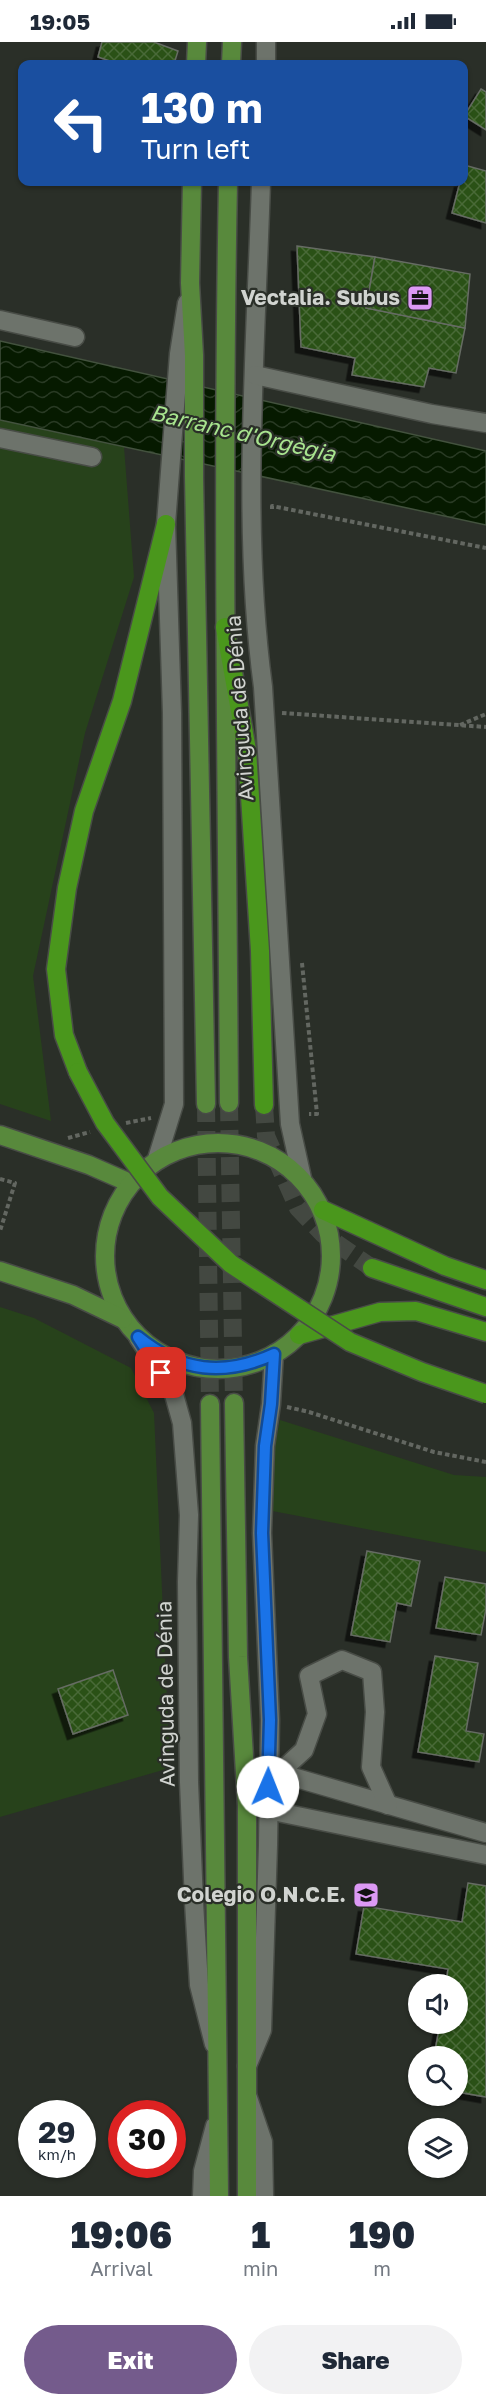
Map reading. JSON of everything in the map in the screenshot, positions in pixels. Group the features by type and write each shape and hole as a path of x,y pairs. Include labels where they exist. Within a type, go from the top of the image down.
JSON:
{"highway":[{"path":"166,524 122,701 84,811 67,888 56,969 64,1035 78,1072 105,1123 160,1197 231,1264 350,1342 422,1372 486,1394"},
{"path":"225,627 247,750 260,951 264,1105"},
{"path":"322,1210 445,1266 486,1280"},
{"path":"372,1268 486,1306"},
{"path":"299,1335 380,1312 416,1311 486,1332"}],"main road":[{"path":"196,60 197,42"},
{"path":"231,60 232,42"},
{"name":"Avinguda de Dénia","path":"192,186 187,355 194,477 206,1104"},
{"name":"Avinguda de Dénia","path":"228,186 225,627 230,1103"},
{"path":"0,1135 90,1165 130,1183"},
{"path":"214,1142 245,1145 276,1158 302,1178 322,1210 330,1236 331,1263 326,1289 315,1314 299,1335 274,1354 238,1367 215,1369 193,1366 171,1359 154,1350 138,1337 123,1319 112,1298 105,1274 104,1250 107,1226 116,1204 130,1183 157,1160 183,1147 214,1142"},
{"path":"0,1271 73,1295 123,1319"},
{"path":"234,1403 238,1657 247,1806 247,2196"},
{"name":"Avinguda de Dénia","path":"210,1404 219,2196"}],"street":[{"path":"266,42 266,60"},
{"name":"Avinguda de Dénia","path":"250,186 260,233"},
{"name":"Avinguda de Dénia","path":"261,186 252,488 255,627 263,687 289,1115 302,1178"},
{"path":"0,320 75,337"},
{"path":"157,1160 174,1104 172,713 166,524 170,465 187,355"},
{"path":"255,375 432,414 486,423"},
{"path":"0,438 92,458"},
{"name":"Avinguda de Dénia","path":"138,1337 173,1391 182,1423 189,1515 187,1582 189,1782 199,1985 218,2060"},
{"path":"246,2068 261,2030 268,1810 274,1768 269,1708 262,1533 265,1446 271,1404 274,1354"},
{"path":"274,1768 304,1749 317,1714 309,1676 342,1660 372,1672 375,1712 371,1767 388,1805"},
{"path":"274,1768 388,1805 486,1833"},
{"path":"268,1810 486,1855"},
{"path":"246,2091 263,2142 264,2196"},
{"name":"Avinguda de Dénia","path":"202,2196 203,2171 218,2116"}],"path":[{"path":"278,712 486,727"},
{"path":"460,725 486,714"},
{"path":"0,1179 15,1184 0,1231"},
{"path":"271,1404 309,1412 434,1452 486,1462"}],"green space":[{"path":"0,420 124,447 134,577 85,733 33,976 51,1121 0,1104"},
{"path":"0,1307 34,1318 131,1368 154,1413 170,1768 0,1817"},
{"path":"280,1420 454,1475 486,1477 486,1552 262,1509"}],"water":[{"name":"Barranc d'Orgègia","path":"0,341 486,451 486,525 0,420"}],"building":[{"path":"102,42 154,42 178,51 175,60 107,60 98,57"},
{"path":"481,89 486,92 486,130 468,119 468,110"},
{"path":"468,166 486,171 486,223 452,213 459,186 468,186"},
{"path":"297,246 375,257 366,308 465,328 456,373 429,368 424,387 352,375 355,358 301,347"},
{"path":"375,257 470,274 465,328 366,308"},
{"path":"367,1551 420,1561 411,1606 397,1603 390,1642 351,1635"},
{"path":"445,1577 486,1584 486,1609 481,1635 436,1628"},
{"path":"435,1656 478,1663 466,1731 484,1734 479,1762 418,1752"},
{"path":"113,1670 128,1715 73,1734 58,1689"},
{"path":"468,1883 486,1886 486,2097 468,2094 468,2046 436,2046 438,2034 468,2034 468,1974 447,1974 448,1969 356,1954 364,1906 462,1922"}],"tunnel":[{"path":"229,1103 234,1403"},
{"path":"206,1104 210,1404"},
{"path":"264,1105 266,1136 298,1208 323,1234 372,1268"}],"place":[{"name":"Vectalia. Subus","path":"420,298"},
{"name":"Colegio O.N.C.E.","path":"366,1895"}],"route":[{"path":"161,1373 138,1337 154,1350 171,1359 193,1366 215,1369 238,1367 274,1354 271,1404 265,1446 262,1533 270,1720 268,1787"}]}
